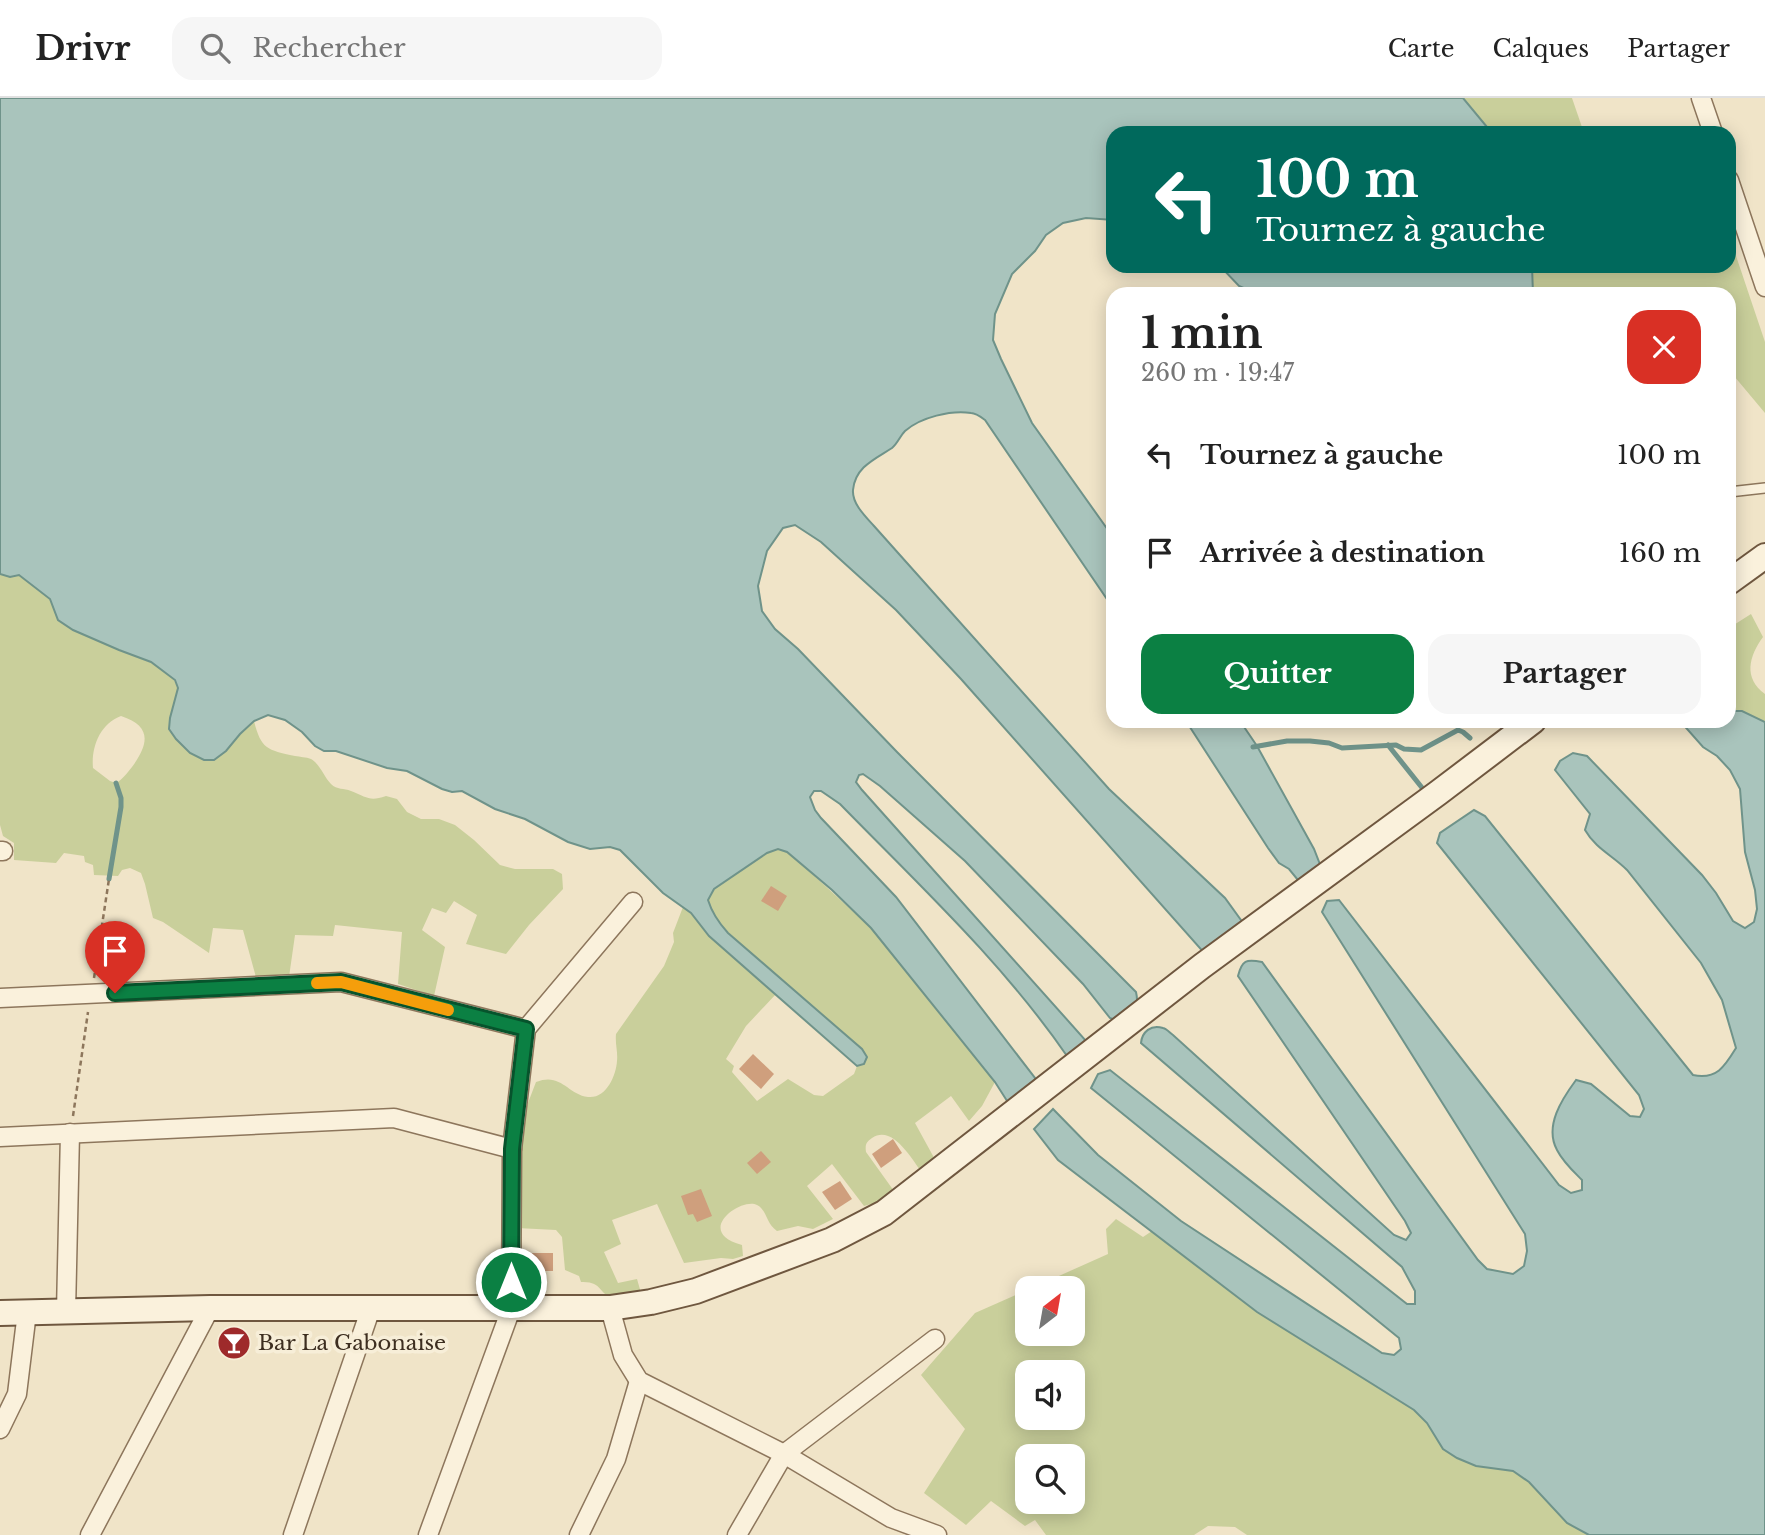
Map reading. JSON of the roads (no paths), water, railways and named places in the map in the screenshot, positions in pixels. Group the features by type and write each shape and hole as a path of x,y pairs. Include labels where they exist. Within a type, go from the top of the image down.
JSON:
{"street":[{"path":"1701,98 1711,126"},
{"path":"1736,201 1765,287"},
{"path":"1736,577 1765,556"},
{"path":"0,1313 210,1308 610,1308 696,1291 832,1240 884,1213 1202,966 1524,728"},
{"path":"428,1535 511,1309 512,1149 526,1029 633,902"},
{"path":"0,998 341,982 526,1029"},
{"path":"0,1137 394,1118 512,1149"},
{"path":"66,1312 70,1133"},
{"path":"90,1535 210,1308"},
{"path":"293,1535 371,1308"},
{"path":"610,1308 623,1355 639,1381 784,1454 891,1518 937,1535"},
{"path":"0,1430 17,1394 27,1312"},
{"path":"737,1535 784,1454 934,1339"},
{"path":"579,1535 616,1459 639,1381"}],"lane":[{"path":"1736,491 1765,488"}],"water":[{"path":"0,98 1463,98 1486,126 1106,126 1106,219 1086,218 1063,223 1046,235 1035,251 1012,274 995,314 993,340 1032,423 1106,527 1106,598 985,420 977,414 946,414 928,418 912,426 892,448 862,470 855,482 853,495 867,519 1109,789 1225,898 1246,927 1206,955 961,679 896,610 821,542 795,525 783,528 767,551 758,586 762,611 775,629 798,649 1136,992 1137,1002 1131,1013 1120,1022 1110,1018 1083,984 965,861 880,786 863,774 859,775 856,782 862,790 1087,1042 1067,1056 1016,989 959,926 840,804 821,791 814,791 810,797 821,818 896,897 1035,1078 1037,1088 1009,1104 995,1082 871,928 787,852 778,849 767,853 714,889 708,900 728,933 862,1049 867,1057 864,1064 857,1066 709,936 691,913 663,893 620,850 610,847 590,849 568,842 462,791 442,789 407,771 387,768 336,751 324,751 285,720 268,715 254,721 214,760 204,760 190,753 169,729 178,688 175,680 151,662 73,630 58,620 50,599 19,575 10,577 0,574"},
{"path":"1227,273 1532,273 1533,287 1241,287"},
{"path":"1736,711 1742,711 1765,722 1765,1535 1589,1535 1567,1523 1529,1482 1513,1471 1476,1466 1443,1449 1427,1423 1414,1410 1257,1312 1058,1160 1034,1129 1053,1109 1098,1155 1181,1221 1382,1353 1394,1355 1401,1349 1399,1338 1091,1088 1098,1074 1110,1070 1407,1304 1415,1304 1415,1291 1402,1267 1141,1043 1145,1032 1151,1028 1167,1030 1394,1235 1406,1240 1411,1233 1405,1221 1238,976 1246,962 1262,962 1478,1260 1487,1269 1513,1274 1524,1266 1527,1251 1525,1234 1322,912 1327,901 1339,900 1559,1185 1571,1193 1582,1190 1582,1180 1562,1158 1554,1141 1556,1113 1565,1096 1576,1080 1591,1084 1630,1116 1640,1117 1644,1109 1639,1095 1437,843 1440,833 1474,810 1485,816 1693,1075 1714,1073 1724,1066 1736,1048 1722,1000 1701,963 1627,870 1589,837 1585,830 1590,814 1555,770 1560,761 1573,753 1587,756 1702,875 1733,921 1745,928 1754,922 1757,909 1745,852 1740,789 1730,770 1717,756 1703,747 1686,728 1736,728"},
{"path":"1191,728 1245,728 1314,849 1321,867 1302,885 1268,848"}],"waterway":[{"path":"1253,747 1287,741 1310,741 1329,743 1342,748 1396,745 1404,749 1421,750 1458,730 1470,738"},
{"path":"1388,745 1427,794"},
{"path":"109,879 121,807 116,783"}],"place":[{"name":"Bar La Gabonaise","path":"234,1343"}]}
